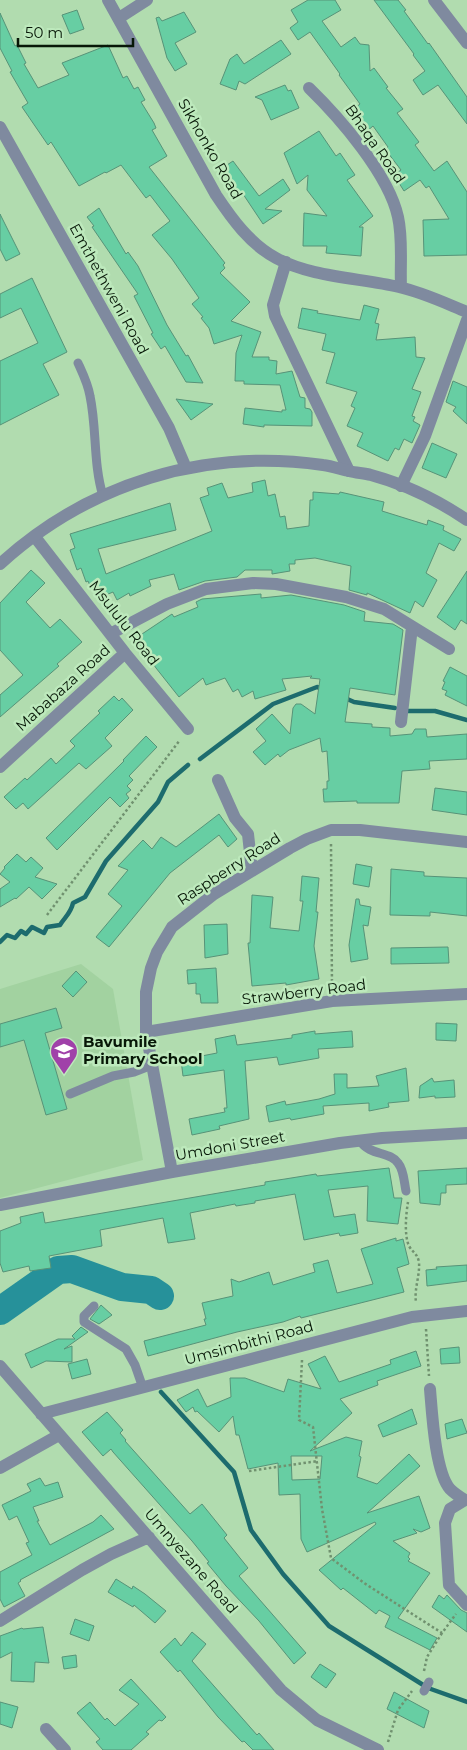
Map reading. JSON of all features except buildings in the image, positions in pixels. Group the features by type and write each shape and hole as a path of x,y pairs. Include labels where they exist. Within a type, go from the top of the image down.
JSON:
{"street":[{"name":"Sikhonko Road","path":"108,0 216,195 234,222 253,242 276,258 304,269 401,287 467,312"},
{"path":"119,18 147,0"},
{"path":"434,0 467,43"},
{"name":"Bhaqa Road","path":"309,88 343,125 382,178 393,200 399,218 401,287"},
{"name":"Emthethweni Road","path":"0,127 169,428 186,468"},
{"path":"286,262 273,305 275,316 349,471"},
{"path":"401,486 425,436 467,320"},
{"path":"0,564 73,511 103,496 148,478 186,468 231,462 280,460 325,465 371,475 415,491 467,520"},
{"name":"Msululu Road","path":"35,537 125,653 188,728"},
{"path":"110,634 167,604 206,589 253,584 276,584 346,597 384,609 450,649"},
{"path":"401,722 412,627"},
{"name":"Mababaza Road","path":"0,767 125,653"},
{"path":"218,780 235,818 248,834 252,871"},
{"name":"Raspberry Road","path":"172,1172 146,1032 146,992 151,968 157,952 172,927 214,894 290,848 331,830 360,830 467,842"},
{"name":"Strawberry Road","path":"146,1032 332,1001 467,994"},
{"name":"Umdoni Street","path":"0,1205 172,1172 360,1141 467,1133"},
{"name":"Umsimbithi Road","path":"40,1414 422,1316 467,1311"},
{"name":"Umnyezane Road","path":"0,1366 281,1690 317,1720 378,1750"},
{"path":"430,1389 437,1449 443,1476 450,1489 466,1500 450,1509 445,1523 449,1585 465,1604"},
{"path":"0,1468 58,1435"},
{"path":"0,1621 82,1570 111,1554 149,1537"},
{"path":"46,1729 65,1750"}],"lane":[{"path":"0,142 14,152"},
{"path":"78,363 86,381 90,398 96,469 103,496"},
{"path":"70,1094 113,1076 134,1072 152,1065"},
{"path":"360,1141 370,1150 395,1160 402,1170 406,1191"},
{"path":"94,1306 84,1316 84,1322 126,1349 135,1365 143,1388"},
{"path":"424,1691 429,1682"}],"path":[{"path":"47,915 188,728"},
{"path":"331,830 332,1001"},
{"path":"406,1191 408,1200 405,1217 408,1244 416,1252 419,1263 415,1293 422,1316 430,1389"},
{"path":"303,1346 299,1420 313,1427 322,1509 331,1558 364,1583 442,1633"},
{"path":"249,1471 318,1461"},
{"path":"429,1682 424,1674 427,1658 442,1633 465,1604"},
{"path":"386,1750 398,1710 416,1687 424,1691"}],"shaded area":[{"name":"Bavumile Primary School","path":"81,964 113,989 143,1160 0,1198 0,989"}],"waterway":[{"path":"200,759 273,704 317,687 324,689"},
{"path":"345,698 354,702 395,708"},
{"path":"405,711 435,711 467,720"},
{"path":"0,942 7,935 15,938 21,931 26,934 32,927 44,933 47,927 60,925 73,903 85,897 106,861 158,802 168,782 188,765"},
{"path":"0,1311 58,1270 72,1269 122,1287 151,1290 160,1296"},
{"path":"161,1392 234,1472 251,1530 283,1574 329,1626 428,1688 467,1702"}],"place":[{"name":"Bavumile Primary School","path":"64,1075"}]}
